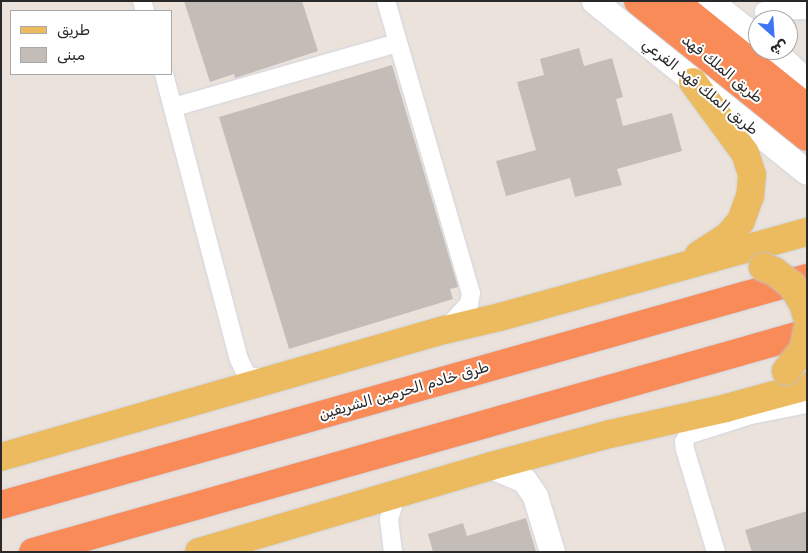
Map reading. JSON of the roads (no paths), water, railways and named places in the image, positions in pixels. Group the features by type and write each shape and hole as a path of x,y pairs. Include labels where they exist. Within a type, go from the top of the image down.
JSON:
{"highway":[{"name":"طريق الملك فهد","path":"638,1 807,137"},
{"name":"طريق الملك فهد","path":"674,1 807,108"},
{"name":"طرق خادم الحرمين الشريفين","path":"1,505 807,278"},
{"path":"33,552 807,333"}],"main road":[{"name":"طريق الملك فهد الفرعي","path":"594,1 807,172"},
{"path":"710,1 748,30"},
{"path":"784,60 807,82"},
{"path":"787,60 807,75"},
{"path":"693,82 765,130 798,143 807,141"},
{"path":"658,274 708,250 728,236 741,221 750,196 752,175 745,153 693,82"},
{"path":"1,457 445,330 500,317 807,232"},
{"path":"500,317 594,303 746,265 763,267 774,271 792,285 803,303 807,316"},
{"path":"203,551 397,493 610,434 774,379 796,379 807,333"},
{"path":"491,466 524,480 536,496 552,552"}],"street":[{"path":"386,1 471,293 469,304 445,330"},
{"path":"174,107 397,43"},
{"path":"164,75 240,359 247,376 271,379"},
{"path":"716,552 693,481 684,442 688,435 751,414 807,404"},
{"path":"393,552 389,519 397,493"}]}
